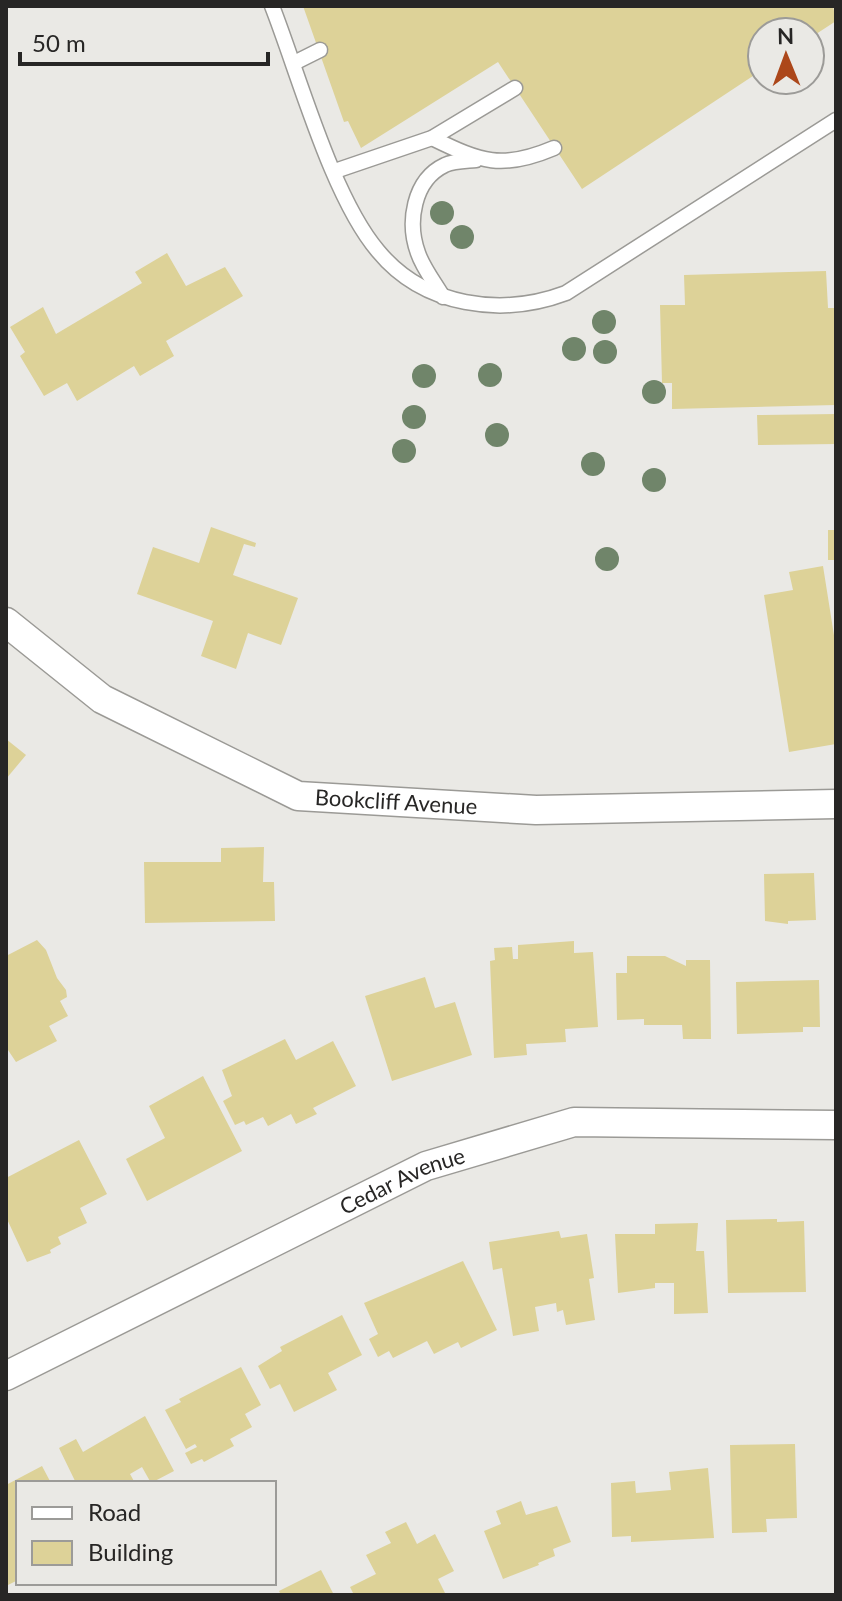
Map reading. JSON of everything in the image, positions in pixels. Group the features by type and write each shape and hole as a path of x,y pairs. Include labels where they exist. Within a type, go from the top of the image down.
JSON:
{"street":[{"name":"Bookcliff Avenue","path":"6,622 102,699 298,796 536,810 836,804"},
{"name":"Cedar Avenue","path":"6,1376 426,1166 574,1122 836,1125"}],"lane":[{"path":"272,6 335,171 362,230 379,253 419,286 443,297 493,306 517,306 566,293 836,120"},
{"path":"294,63 320,50"},
{"path":"335,171 432,138 515,88"},
{"path":"432,138 476,160"},
{"path":"443,297 418,254 413,229 414,206 426,178 446,164 476,160 526,160 554,148"}],"building":[{"path":"303,6 833,6 836,21 826,28 826,16 746,16 746,81 582,189 498,62 361,148 348,121 344,122"},
{"path":"167,253 186,286 225,267 243,296 166,341 174,356 140,376 134,366 77,401 67,383 44,396 20,356 25,352 10,327 43,307 56,334 142,283 135,272"},
{"path":"826,271 828,308 836,308 836,405 672,409 672,383 662,383 660,305 685,305 684,275"},
{"path":"836,414 836,444 758,445 757,415"},
{"path":"211,527 256,543 255,547 244,544 233,575 298,598 281,645 248,633 236,669 201,656 213,621 137,594 153,547 199,563"},
{"path":"828,530 836,530 836,560 828,560"},
{"path":"823,566 836,648 836,744 789,752 764,595 793,590 789,572"},
{"path":"6,739 26,755 6,779"},
{"path":"264,847 263,882 274,882 275,921 145,923 144,862 221,862 221,848"},
{"path":"814,873 816,920 788,921 788,924 765,921 764,874"},
{"path":"37,940 46,950 57,978 66,990 67,997 60,1001 68,1016 49,1026 57,1041 16,1062 6,1047 6,956"},
{"path":"574,941 574,953 593,952 598,1027 565,1029 566,1042 526,1044 527,1055 494,1058 490,961 495,960 494,948 512,947 513,959 518,959 518,945"},
{"path":"627,956 665,956 686,966 686,960 710,960 711,1039 683,1039 682,1025 644,1025 644,1019 617,1020 616,973 627,973"},
{"path":"425,977 435,1008 455,1002 472,1055 392,1081 365,996"},
{"path":"819,980 820,1027 803,1027 803,1032 737,1034 736,982"},
{"path":"285,1039 296,1060 333,1041 356,1086 313,1108 317,1114 296,1124 291,1114 268,1126 263,1117 246,1125 244,1121 235,1125 223,1101 232,1096 222,1070"},
{"path":"203,1076 242,1151 147,1201 126,1159 165,1138 149,1106"},
{"path":"79,1140 107,1194 80,1208 87,1223 58,1237 61,1244 50,1250 51,1253 27,1262 6,1217 6,1178"},
{"path":"777,1219 777,1222 804,1221 806,1292 728,1293 726,1220"},
{"path":"698,1223 696,1251 704,1251 708,1313 674,1314 674,1283 655,1283 655,1288 618,1293 615,1234 655,1234 655,1224"},
{"path":"559,1231 561,1238 587,1234 594,1278 589,1279 595,1320 566,1325 563,1310 557,1312 556,1303 535,1307 539,1331 513,1336 502,1268 493,1270 489,1242"},
{"path":"463,1261 497,1330 461,1348 458,1342 434,1354 427,1341 393,1358 389,1351 378,1357 369,1339 378,1334 364,1303"},
{"path":"342,1315 362,1355 328,1373 337,1390 294,1412 280,1384 270,1389 258,1366 282,1351 280,1347"},
{"path":"241,1367 261,1405 245,1414 252,1427 230,1439 234,1446 204,1462 202,1459 191,1464 185,1453 197,1447 195,1444 186,1449 165,1410 181,1402 179,1399"},
{"path":"145,1416 174,1471 155,1481 150,1481 142,1467 130,1474 134,1481 75,1481 59,1448 76,1439 83,1452"},
{"path":"795,1444 797,1518 766,1519 767,1532 732,1533 730,1445"},
{"path":"42,1466 50,1481 16,1481 16,1581 6,1586 6,1485"},
{"path":"708,1468 714,1538 631,1542 631,1536 612,1537 611,1483 635,1481 636,1493 671,1490 669,1472"},
{"path":"521,1501 526,1515 557,1506 571,1542 553,1549 555,1556 539,1565 503,1579 484,1531 501,1524 496,1511"},
{"path":"406,1522 417,1544 435,1534 454,1571 438,1579 446,1595 354,1595 350,1587 376,1574 366,1555 391,1543 385,1532"},
{"path":"321,1570 334,1595 281,1595 279,1591"}]}
